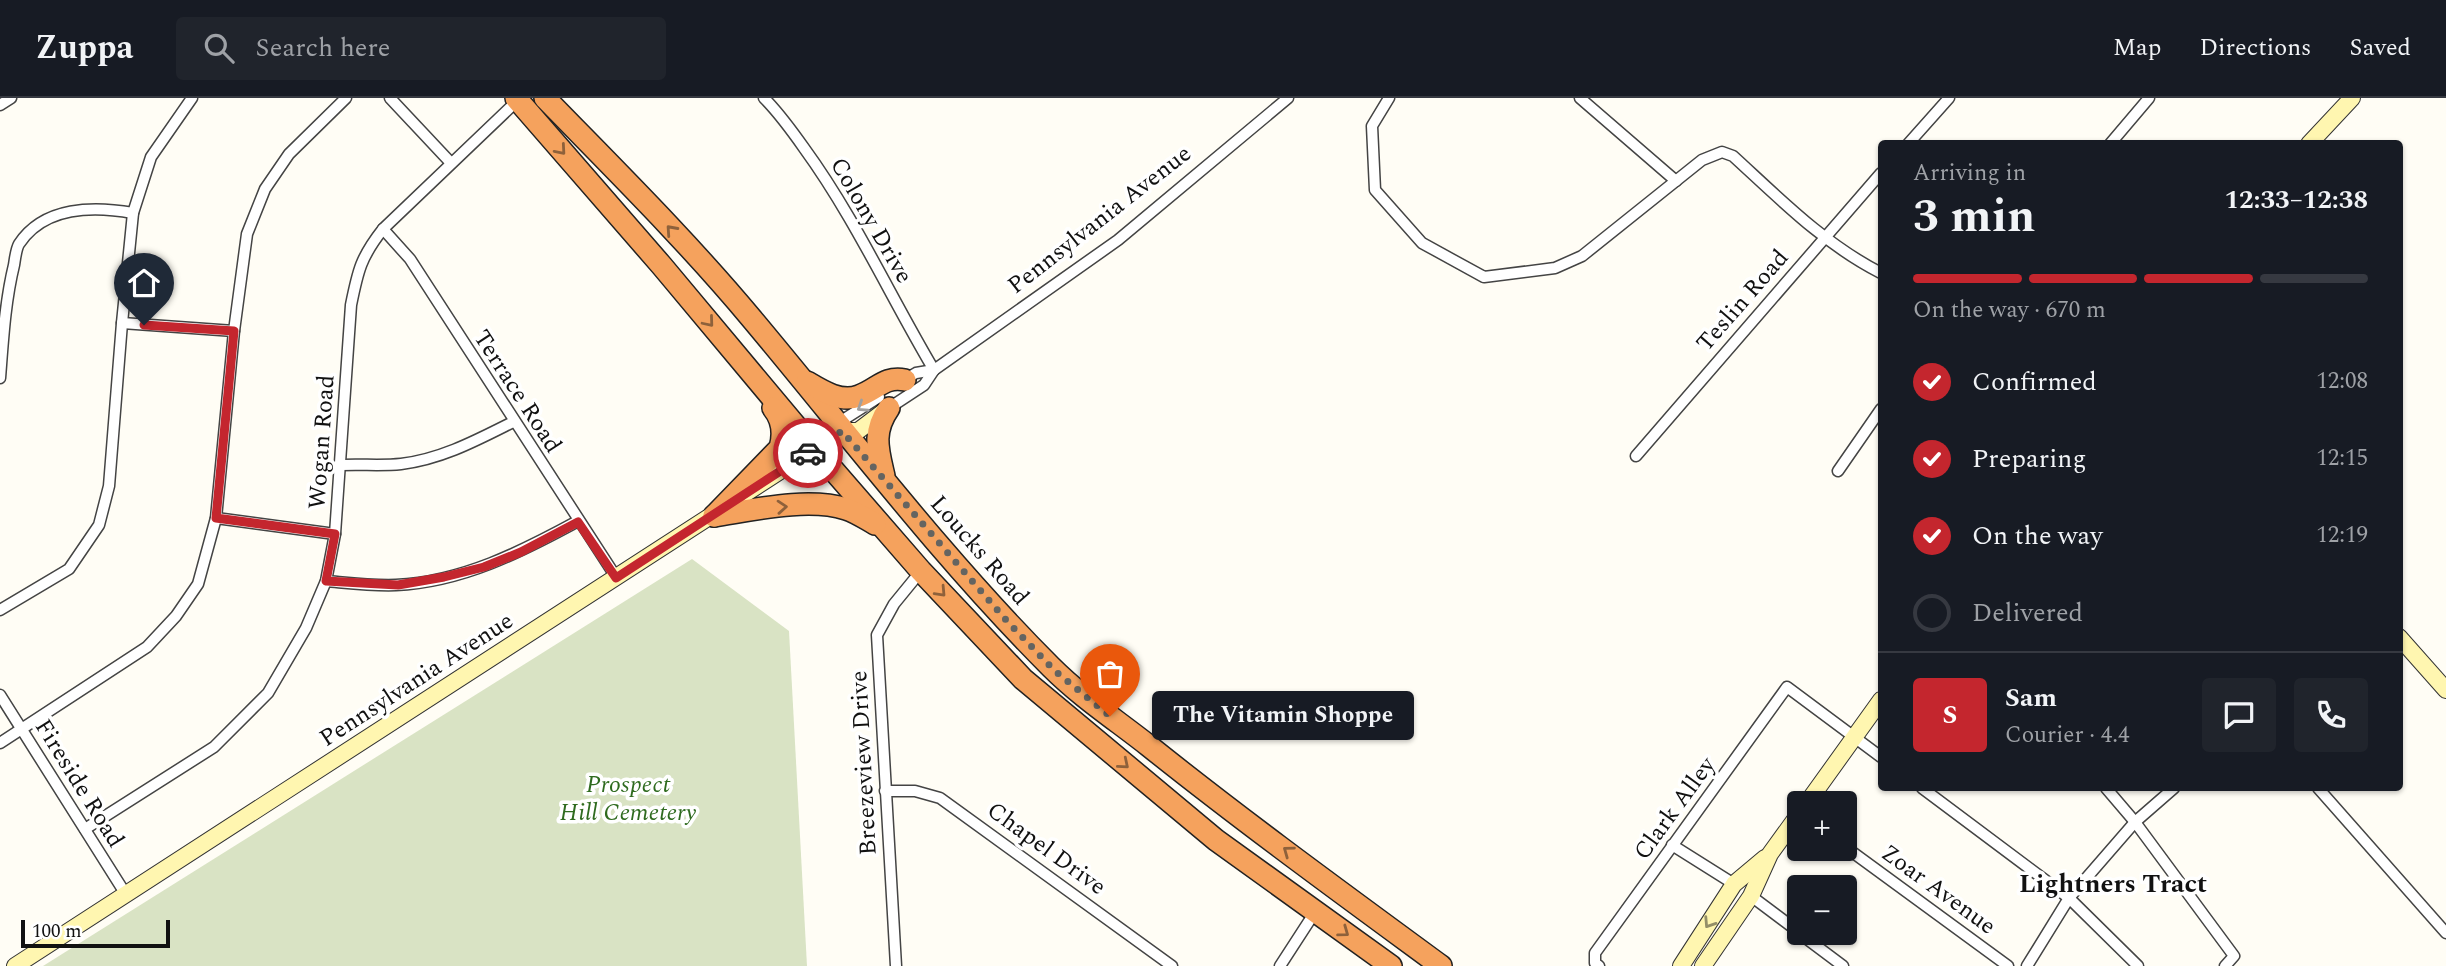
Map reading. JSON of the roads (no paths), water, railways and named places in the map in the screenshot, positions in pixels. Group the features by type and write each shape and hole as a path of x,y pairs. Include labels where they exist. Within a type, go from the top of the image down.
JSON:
{"highway":[{"name":"Loucks Road","path":"545,98 730,294 842,431 1013,628 1054,670 1090,702 1181,773 1441,966"},
{"path":"517,99 921,571 1023,679 1216,840 1391,966"},
{"path":"714,516 780,448 782,440 780,417 759,390 747,367"},
{"path":"802,380 835,396 857,397 892,378 905,380"},
{"path":"886,482 877,438 879,421 889,408"},
{"path":"714,516 760,508 821,505 846,509 885,529"}],"street":[{"path":"0,105 11,98"},
{"path":"0,610 69,569 99,525 109,486 133,213 151,157 192,98"},
{"path":"0,743 147,647 176,616 198,584 216,518 234,331 247,234 265,190 289,154 346,98"},
{"path":"390,98 451,163"},
{"name":"Colony Drive","path":"764,98 829,181 934,370"},
{"name":"Pennsylvania Avenue","path":"15,966 842,431 858,431 924,385 934,370 1118,240 1288,98"},
{"path":"1390,98 1372,126 1375,190 1422,243 1484,277 1555,268 1582,256 1702,160 1723,152 1733,156 1823,238 1878,271"},
{"path":"1580,98 1676,181"},
{"path":"1912,140 1949,98"},
{"path":"2113,140 2149,98"},
{"path":"2313,140 2351,98"},
{"name":"Wogan Road","path":"85,829 214,747 268,693 306,628 326,581 335,534 354,292 365,252 383,229 517,99"},
{"name":"Teslin Road","path":"1636,456 1878,176"},
{"path":"0,378 7,292 18,245 40,224 72,211 103,208 133,213"},
{"name":"Terrace Road","path":"383,229 410,259 616,578"},
{"path":"122,323 234,331"},
{"name":"Pennsylvania Avenue","path":"842,431 846,418 916,373 934,370"},
{"path":"1838,471 1878,413"},
{"path":"341,465 400,464 428,458 464,447 513,422"},
{"path":"216,518 335,534"},
{"path":"326,581 398,585 444,577 484,567 521,552 578,522"},
{"name":"Breezeview Drive","path":"896,966 877,635 894,604 921,571"},
{"path":"2403,642 2446,690"},
{"name":"Clark Alley","path":"1599,966 1595,963 1595,953 1787,687 1854,736"},
{"name":"Fireside Road","path":"0,695 125,893"},
{"path":"1815,791 1878,704"},
{"path":"1854,736 1878,755"},
{"name":"Chapel Drive","path":"885,791 915,791 940,798 1172,966"},
{"path":"1926,791 2069,898 2138,966"},
{"path":"2109,791 2136,822 2234,956 2225,966"},
{"path":"2027,966 2069,898 2136,822 2171,791"},
{"path":"2321,791 2446,933"},
{"path":"1703,966 1751,896 1770,854 1787,831"},
{"path":"1672,845 1734,884"},
{"path":"1681,966 1734,884 1770,854"},
{"name":"Zoar Avenue","path":"1857,856 2008,966"},
{"path":"1751,896 1787,924"},
{"path":"1280,966 1315,912"},
{"path":"1815,945 1843,966"}],"place":[{"name":"The Vitamin Shoppe","path":"1110,716"}],"district":[{"name":"Lightners Tract","path":"2113,883"}],"park label":[{"name":"Prospect Hill Cemetery","path":"628,798"}]}
